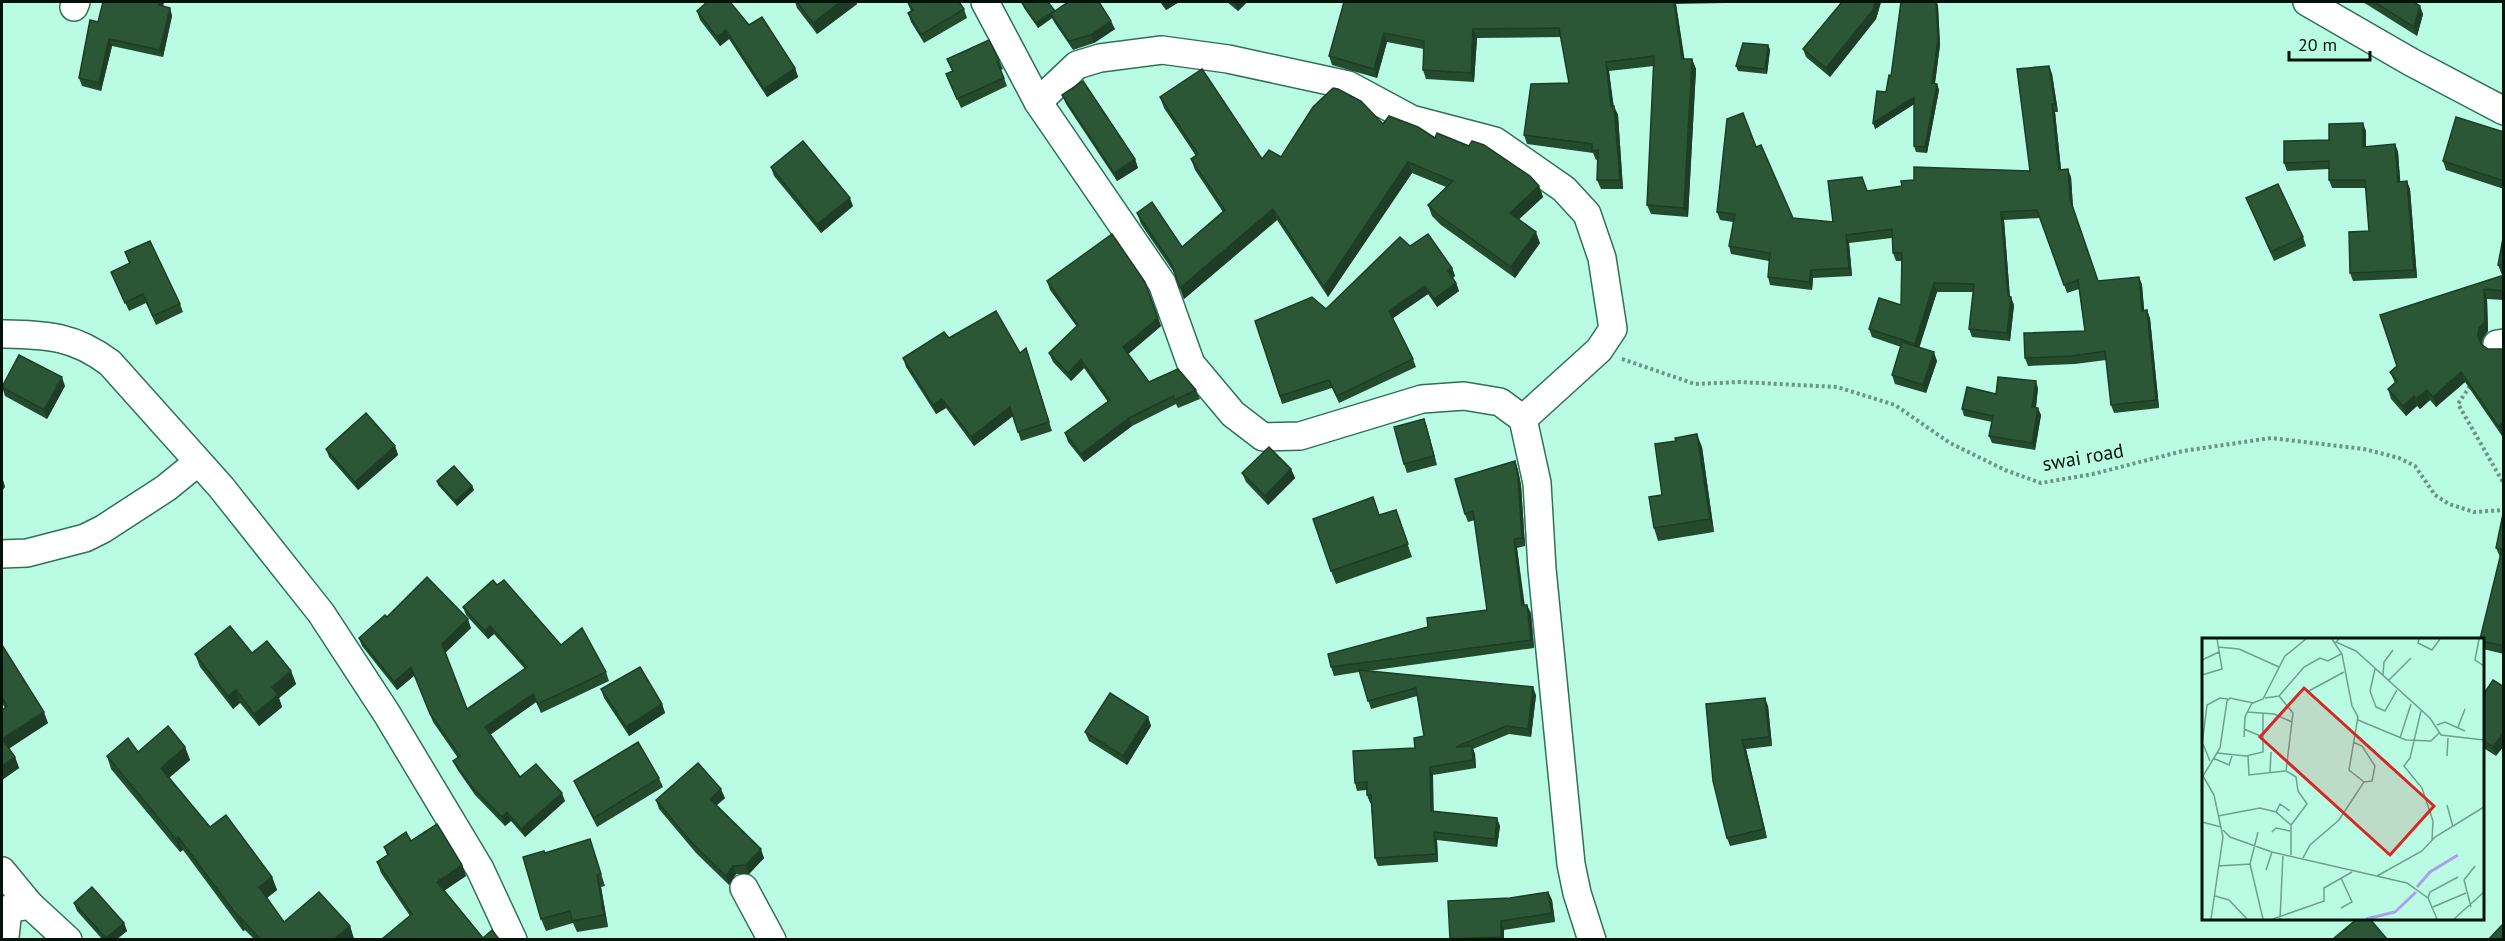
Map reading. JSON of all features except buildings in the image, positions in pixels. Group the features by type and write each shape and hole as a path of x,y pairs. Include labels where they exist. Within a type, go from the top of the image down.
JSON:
{"street":[{"path":"985,2 1038,102 1162,283 1191,364 1233,414 1263,437 1300,436 1422,399 1432,398 1464,396 1500,402 1523,419 1537,483 1542,569 1570,864 1592,939"},
{"path":"2307,2 2391,51 2504,111"},
{"path":"1038,102 1077,65 1100,58 1162,50 1228,59 1348,85 1411,119 1495,141 1564,189 1587,214 1602,258 1613,329 1599,350 1523,419"},
{"path":"2,334 40,335 64,339 83,345 99,355 110,363 198,462 321,613 369,686 480,869 513,939"},
{"path":"2,554 27,553 85,538 103,530 166,488 198,462"},
{"path":"2,871 30,904 68,939"},
{"path":"744,888 772,939"},
{"path":"2,938 5,937 8,909 30,904"}],"path":[{"name":"swai road","path":"1599,350 1695,384 1740,382 1837,387 1895,405 1950,443 2005,470 2041,483 2093,474 2183,451 2271,438 2364,449 2399,458 2415,466 2435,495 2449,504 2474,512 2504,510"},
{"path":"2471,384 2458,404 2504,484"}]}
